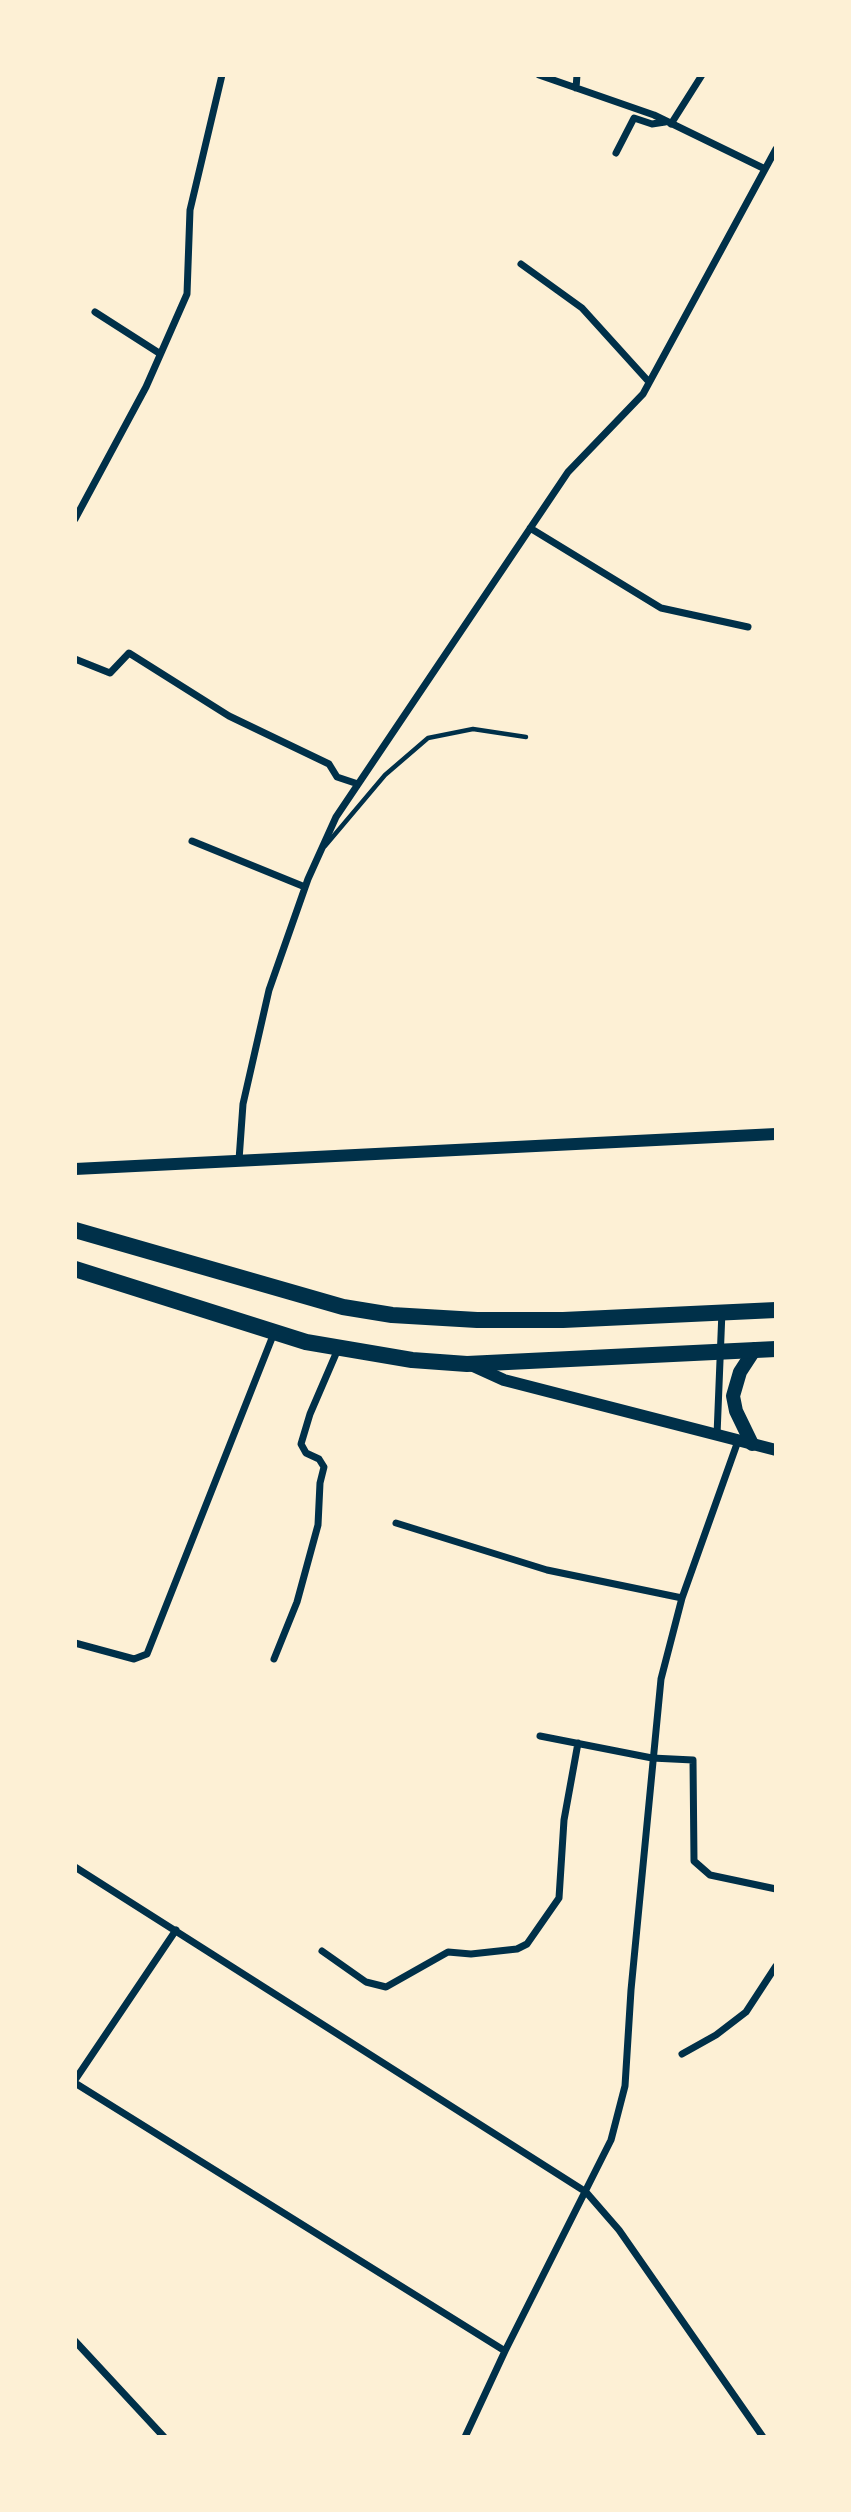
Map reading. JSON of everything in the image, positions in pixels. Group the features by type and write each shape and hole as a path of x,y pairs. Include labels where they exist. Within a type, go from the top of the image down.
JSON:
{"highway":[{"path":"75,1230 343,1307 392,1315 477,1320 550,1320 776,1310"},
{"path":"75,1269 275,1332 338,1348 412,1360 467,1363 720,1349 776,1349"}],"main road":[{"path":"745,1442 733,1396 740,1372 755,1349"}],"street":[{"path":"75,519 146,387 187,294 190,210 222,75"},
{"path":"539,75 669,123 764,167"},
{"path":"576,88 577,75"},
{"path":"669,123 702,75"},
{"path":"616,153 634,118 652,124 669,123"},
{"path":"239,1160 243,1104 268,990 305,887 336,817 568,472 643,394 776,149"},
{"path":"521,264 582,308 649,382"},
{"path":"95,312 159,354"},
{"path":"530,528 661,608 748,627"},
{"path":"75,659 110,674 129,653 229,716 329,764 337,777 358,784"},
{"path":"192,841 305,887"},
{"path":"75,1169 776,1134"},
{"path":"717,1435 722,1311"},
{"path":"75,1643 134,1659 147,1654 212,1484 275,1332"},
{"path":"274,1658 297,1602 318,1525 320,1483 324,1467 319,1460 306,1453 301,1444 310,1414 338,1348"},
{"path":"467,1363 504,1380 776,1450"},
{"path":"465,2437 611,2140 625,2086 661,1679 682,1598 745,1442"},
{"path":"396,1523 547,1570 682,1598"},
{"path":"540,1736 652,1758 694,1760 692,1855 697,1866 710,1875 776,1889"},
{"path":"322,1951 366,1982 386,1987 447,1952 494,1952 517,1949 527,1944 559,1898 564,1820 578,1743"},
{"path":"75,1867 586,2192 618,2230 763,2437"},
{"path":"176,1930 75,2082 505,2351"},
{"path":"682,2054 716,2035 746,2012 776,1966"},
{"path":"75,2341 163,2437"}],"lane":[{"path":"320,852 385,775 428,738 473,729 526,737"}]}
